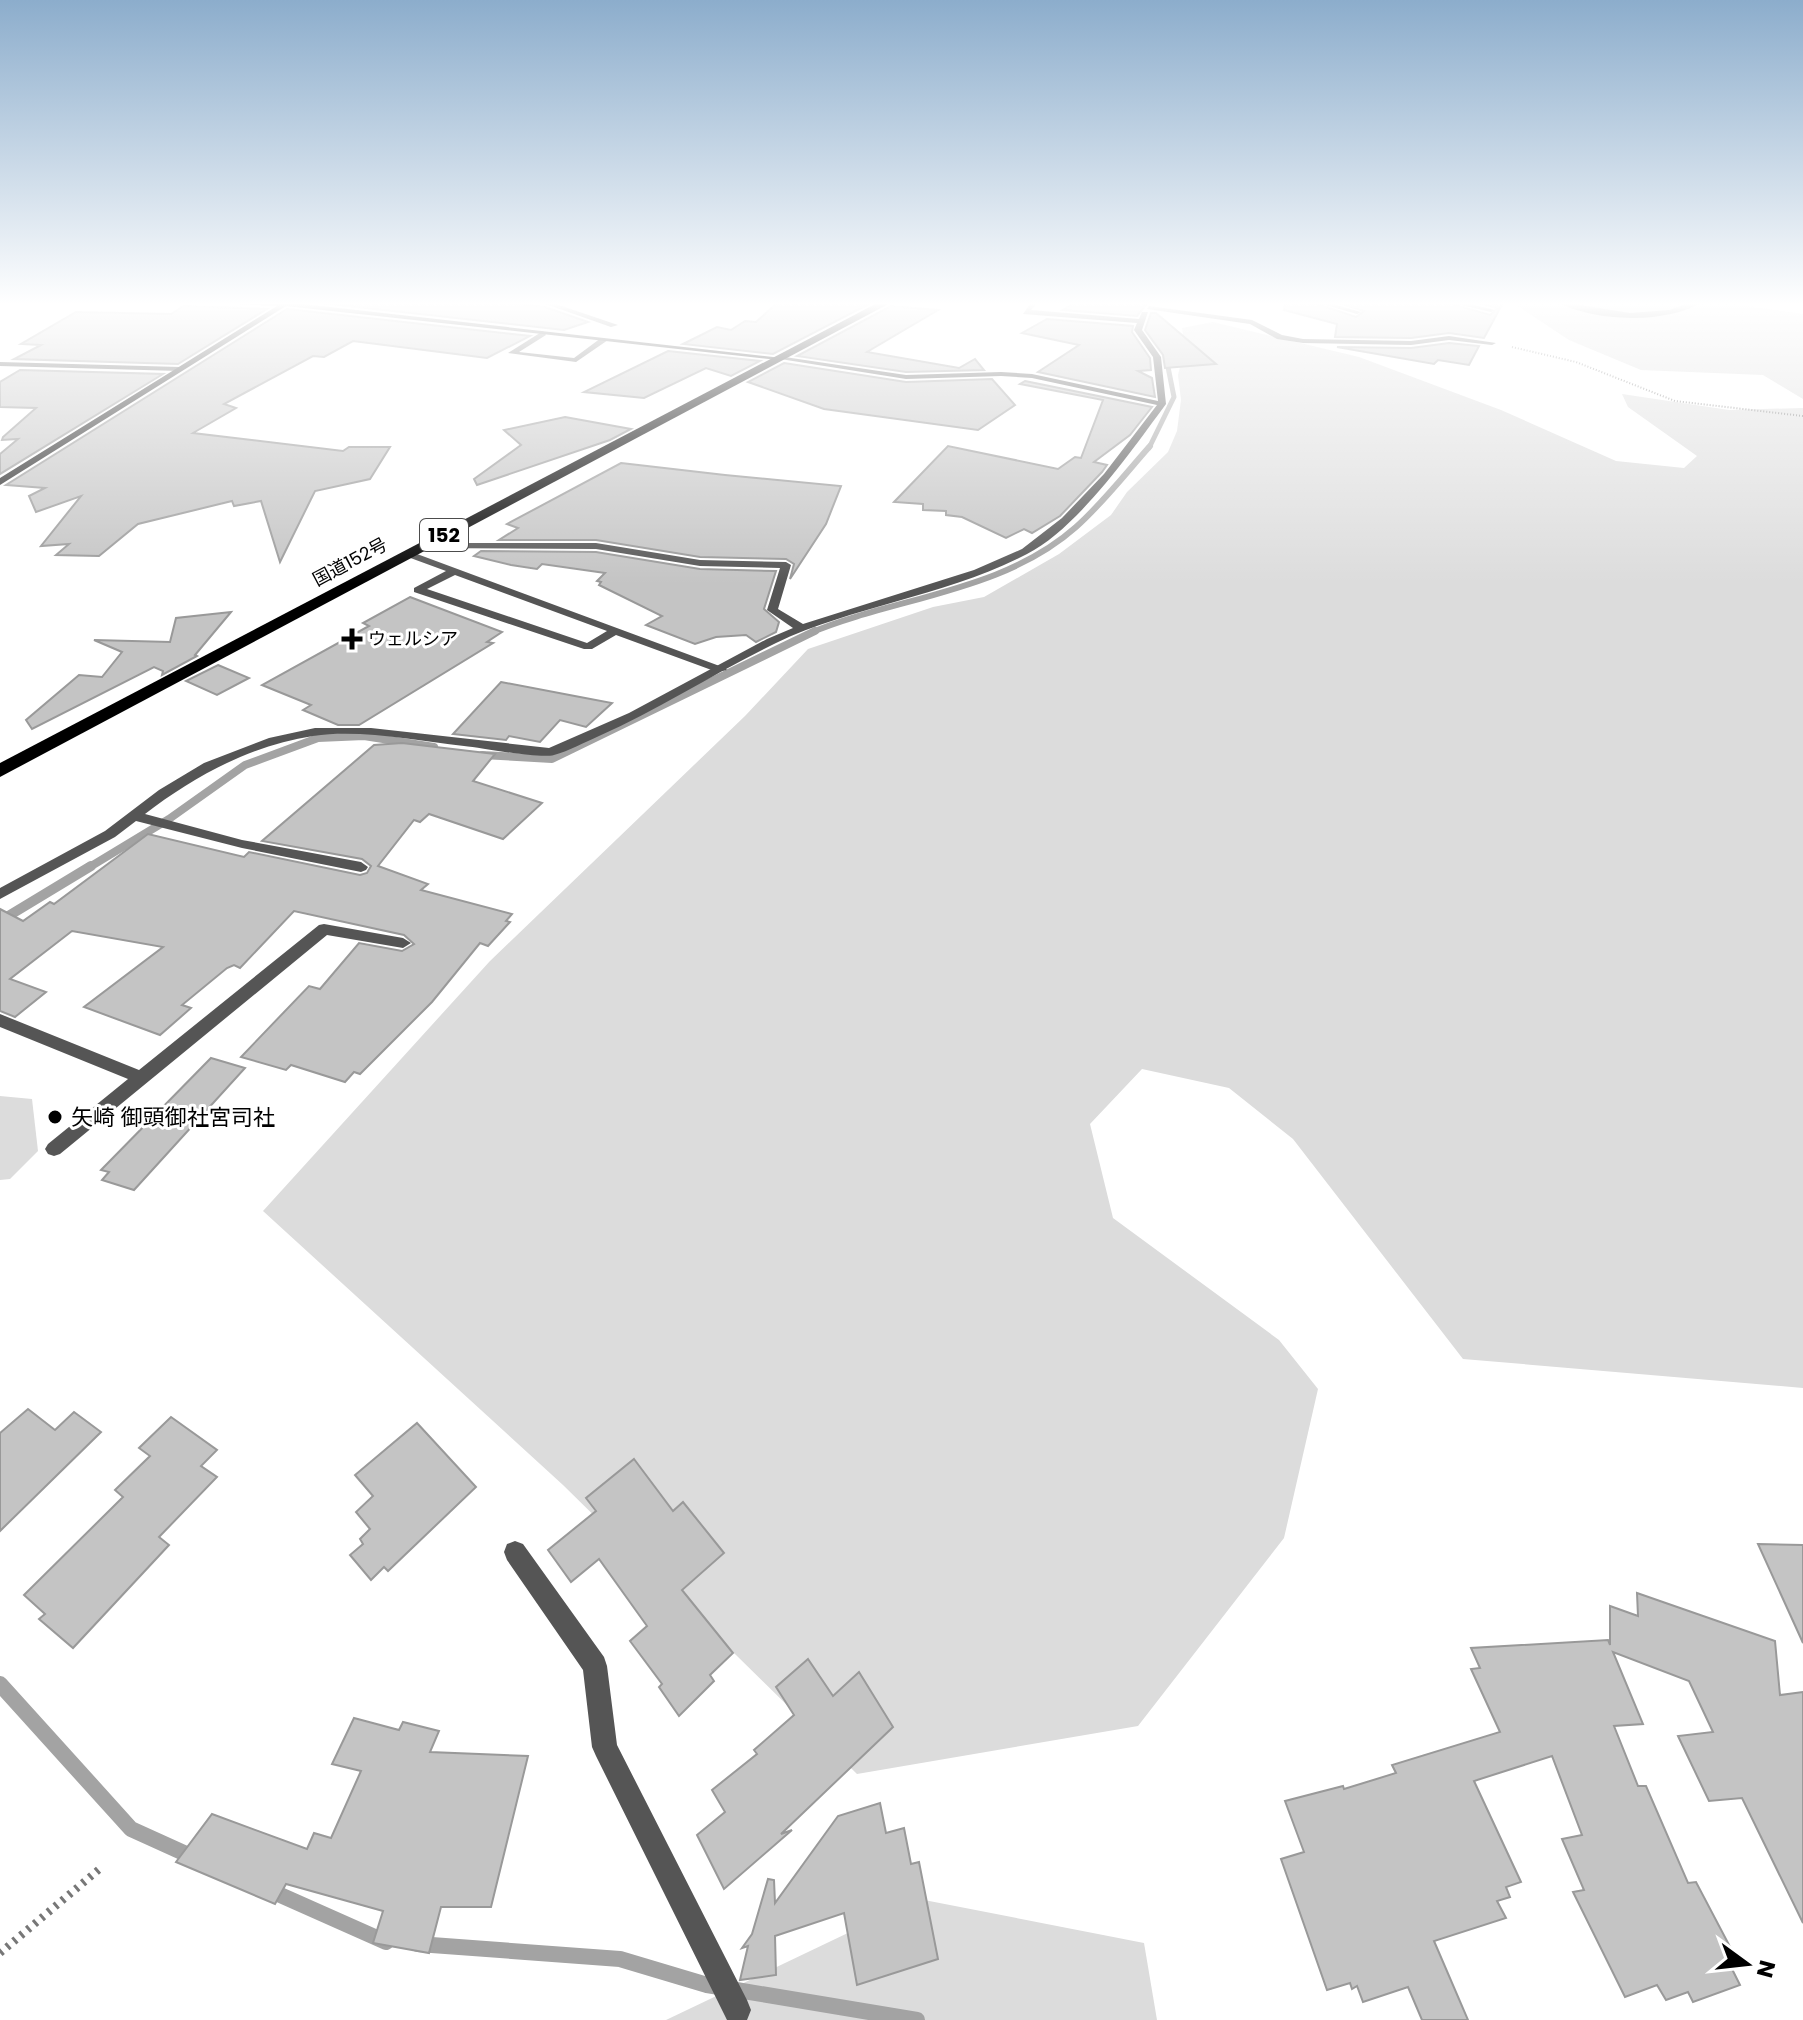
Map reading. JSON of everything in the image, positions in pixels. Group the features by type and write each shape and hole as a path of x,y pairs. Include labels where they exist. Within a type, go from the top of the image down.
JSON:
{"highway":[{"name":"国道152号","path":"0,771 708,395"}],"street":[{"path":"0,482 138,395"},
{"path":"1121,395 1162,404"},
{"path":"0,894 110,834 164,793 209,766 273,741 315,732 371,732 551,752 802,628 978,572 1026,551 1090,495 1162,404 1161,395"},
{"path":"425,545 596,546 700,563 786,565 772,610 802,628"},
{"path":"409,554 721,670"},
{"path":"454,571 418,590 588,647 615,631"},
{"path":"135,816 242,844 361,867"},
{"path":"54,1149 324,929 403,943"},
{"path":"0,1020 139,1077"},
{"path":"515,1552 595,1666 605,1747 737,2010"}],"path":[{"path":"1660,395 1675,401 1803,416"},
{"path":"0,1953 103,1866"}],"shaded area":[{"path":"1180,395 1462,395 1616,461 1684,468 1697,456 1628,407 1623,395 1729,410 1803,408 1803,1388 1463,1359 1293,1139 1229,1088 1142,1069 1090,1124 1113,1218 1279,1340 1318,1389 1284,1538 1138,1726 857,1774 563,1485 263,1211 490,961 745,716 808,649 933,607 984,597 1059,554 1111,515 1127,492 1168,452 1177,431"},
{"path":"0,1096 32,1099 38,1151 10,1179 0,1180"},
{"path":"919,1899 1144,1943 1157,2020 666,2020"}],"building":[{"path":"0,395 128,395 0,474 0,454 18,439 2,440 3,437 36,408 0,407"},
{"path":"149,395 240,395 224,404 236,408 193,433 343,451 349,447 390,447 370,479 315,491 280,562 261,501 234,506 232,501 138,524 99,556 56,555 69,544 41,546 81,496 36,512 29,496 45,488 6,485"},
{"path":"617,395 650,395 644,398"},
{"path":"785,395 1006,395 1015,405 978,430 824,409"},
{"path":"1078,395 1095,395 1152,407 1130,435 1094,462 1107,465 1102,472 1060,516 1032,533 1024,529 1006,538 962,517 946,515 946,511 923,510 923,504 894,502 948,446 1058,469 1075,457 1081,458 1103,400"},
{"path":"565,417 631,429 610,440 477,485 474,479 521,445 504,430"},
{"path":"621,463 841,486 826,524 790,579 794,564 786,559 700,557 596,540 499,540 518,528 507,524"},
{"path":"481,551 596,552 700,569 776,571 764,609 779,622 776,632 756,642 746,635 716,637 695,644 646,625 662,616 599,585 601,582 597,581 605,573 542,564 537,569 474,556"},
{"path":"410,597 502,632 487,642 493,643 359,725 338,725 303,710 311,705 262,685 369,626 363,623"},
{"path":"231,612 197,656 162,675 163,671 154,667 32,729 26,720 79,675 102,677 122,652 94,640 170,642 176,618"},
{"path":"218,665 249,678 217,695 186,681"},
{"path":"501,682 612,703 586,727 560,720 540,742 509,736 506,740 453,734"},
{"path":"402,743 495,754 473,781 542,803 503,839 429,814 420,822 414,820 378,866 428,884 421,890 512,914 506,921 510,922 488,946 480,943 432,1002 360,1074 354,1072 345,1082 291,1065 286,1070 241,1057 309,986 320,989 359,943 402,951 414,944 404,935 294,911 240,968 234,965 227,968 182,1005 191,1008 160,1035 84,1007 163,947 72,931 10,979 46,992 15,1017 0,1011 0,909 23,921 50,902 54,904 148,834 244,857 249,852 360,875 367,873 371,866 362,859 262,841 374,745"},
{"path":"211,1058 245,1068 134,1190 102,1180 109,1172 101,1170"},
{"path":"28,1409 55,1430 74,1412 101,1432 0,1531 0,1433"},
{"path":"171,1417 217,1450 201,1466 217,1477 159,1537 169,1545 73,1648 39,1619 45,1614 24,1595 123,1497 115,1490 150,1456 139,1448"},
{"path":"417,1423 476,1487 388,1571 384,1567 371,1580 350,1555 363,1544 360,1539 370,1529 356,1512 373,1496 355,1475"},
{"path":"634,1459 673,1511 683,1502 724,1553 682,1590 733,1653 710,1675 714,1681 679,1716 659,1687 662,1684 630,1641 647,1626 599,1559 571,1582 548,1550 596,1511 586,1498"},
{"path":"1758,1544 1803,1545 1803,1643"},
{"path":"1637,1593 1775,1641 1780,1695 1803,1692 1803,1923 1742,1798 1709,1801 1678,1736 1713,1732 1689,1681 1613,1652 1643,1724 1614,1726 1638,1786 1646,1786 1688,1883 1696,1882 1738,1962 1731,1967 1740,1985 1693,2002 1688,1992 1666,2000 1657,1985 1625,1997 1573,1892 1584,1890 1562,1839 1582,1835 1552,1756 1474,1781 1521,1882 1506,1887 1510,1897 1497,1901 1506,1918 1434,1941 1468,2020 1422,2020 1408,1987 1363,2002 1357,1986 1352,1989 1350,1983 1327,1990 1281,1859 1304,1852 1285,1801 1343,1786 1344,1789 1396,1773 1392,1765 1500,1732 1471,1669 1480,1668 1471,1648 1608,1640 1610,1645 1610,1606 1638,1616"},
{"path":"808,1659 833,1696 859,1672 893,1727 781,1834 792,1830 724,1889 697,1835 725,1812 712,1790 757,1754 754,1750 794,1715 776,1687"},
{"path":"354,1718 399,1730 403,1722 439,1731 430,1752 528,1756 491,1907 441,1907 429,1953 373,1943 383,1911 286,1884 275,1904 176,1862 212,1814 307,1849 314,1833 331,1838 361,1771 332,1764"},
{"path":"880,1803 886,1833 904,1828 911,1864 919,1862 938,1959 857,1985 844,1913 775,1936 776,1975 740,1980 748,1946 742,1948 752,1934 768,1879 774,1880 775,1903 838,1816"}],"waterway":[{"path":"1150,446 1174,395"},
{"path":"814,632 982,580 1047,549 1086,518 1150,446"},
{"path":"482,755 552,759 814,632"},
{"path":"88,868 169,819 245,765 318,738 364,736 434,747"},
{"path":"0,921 91,866"},
{"path":"0,1684 131,1829 195,1858"},
{"path":"269,1890 386,1942"},
{"path":"418,1944 620,1959 707,1985 917,2020"}],"place":[{"name":"ウェルシア","path":"352,639"},
{"name":"矢崎 御頭御社宮司社","path":"55,1117"}]}
